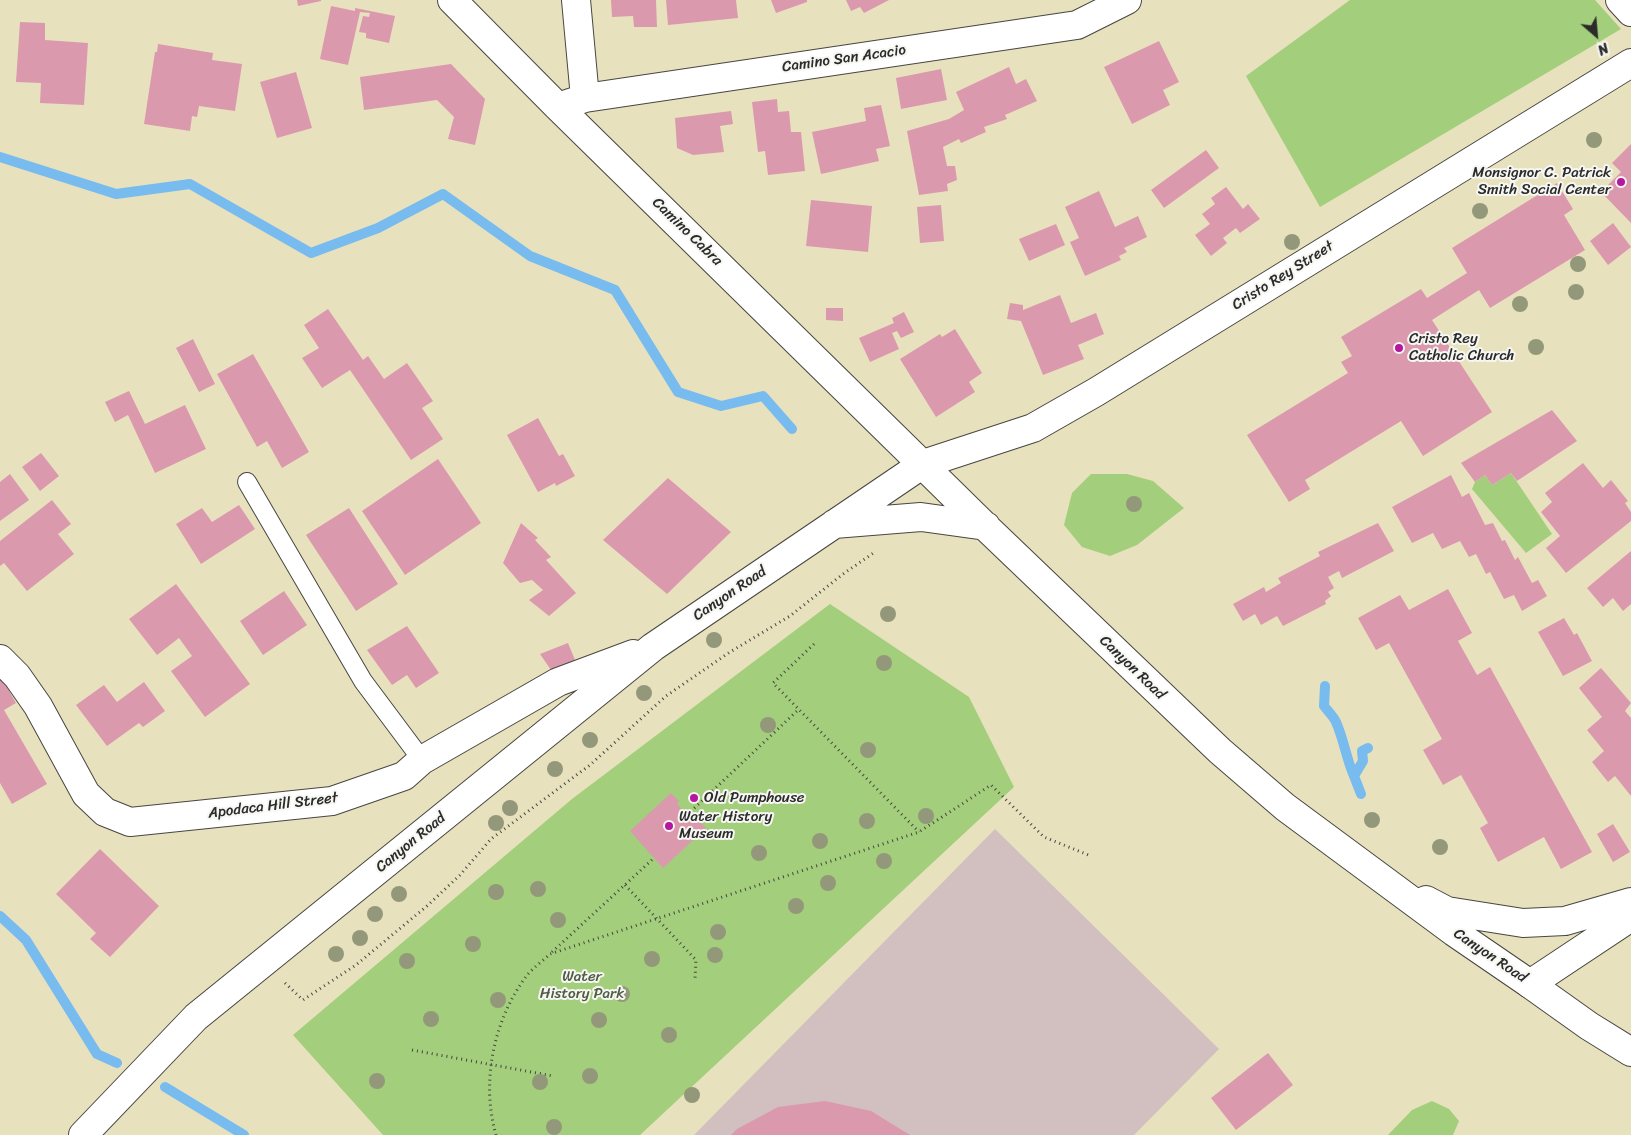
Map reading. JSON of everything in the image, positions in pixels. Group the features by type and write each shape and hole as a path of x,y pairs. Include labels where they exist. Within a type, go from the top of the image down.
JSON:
{"street":[{"name":"Camino Cabra","path":"452,0 558,107 923,464"},
{"path":"576,0 585,98"},
{"name":"Camino San Acacio","path":"558,107 585,98 1077,25 1127,0"},
{"path":"1620,0 1631,12"},
{"name":"Cristo Rey Street","path":"923,464 1033,428 1096,392 1631,62"},
{"name":"Canyon Road","path":"83,1135 196,1017 653,646 923,464 1220,751 1285,808 1375,875 1530,984 1631,917"},
{"path":"832,524 921,517 986,526"},
{"name":"Apodaca Hill Street","path":"0,659 17,676 38,706 86,794 105,812 130,822 332,801 404,776 422,760 558,682 653,646"},
{"name":"Canyon Road","path":"1375,875 1447,911 1523,923 1565,921 1631,902"},
{"path":"1530,984 1588,1026 1631,1052"}],"lane":[{"path":"247,482 363,681 422,760"}],"path":[{"path":"264,962 303,1000 356,965 427,906 460,875 491,839 590,765 666,696 737,647 790,616 881,547"},
{"path":"814,644 773,683 919,832"},
{"path":"687,815 798,710"},
{"path":"550,954 919,832 991,785 1044,837 1091,856"},
{"path":"496,1135 490,1116 490,1065 502,1019 525,977 654,858"},
{"path":"625,885 696,960 695,979"},
{"path":"412,1050 553,1076"}],"shaded area":[{"path":"995,829 1219,1049 1134,1135 694,1135"}],"green space":[{"path":"1350,0 1595,0 1621,29 1320,207 1246,76"},
{"path":"1511,473 1552,534 1526,553 1472,489 1475,482 1485,475 1492,485"},
{"path":"1091,474 1127,474 1153,481 1184,508 1137,545 1110,556 1082,547 1064,525 1072,493"},
{"name":"Water History Park","path":"830,604 969,697 1014,787 640,1135 383,1135 293,1035 572,799"},
{"path":"1432,1101 1449,1109 1459,1121 1453,1135 1388,1135 1412,1110"}],"building":[{"path":"297,0 321,0 321,1 298,6"},
{"path":"611,0 656,0 657,27 634,27 633,16 612,17"},
{"path":"666,0 736,0 738,18 668,25"},
{"path":"771,0 807,0 807,2 776,13"},
{"path":"846,0 889,0 864,13 860,7 851,11"},
{"path":"331,6 355,11 355,8 395,16 389,43 366,38 366,33 359,32 363,16 369,17 370,13 360,12 348,65 320,59"},
{"path":"20,22 45,23 45,40 88,43 84,105 40,103 41,83 16,82"},
{"path":"1159,41 1179,82 1163,90 1170,105 1132,124 1104,67"},
{"path":"158,44 213,53 212,60 242,64 235,111 199,106 197,117 192,116 190,131 144,124 155,52 157,52"},
{"path":"451,64 485,99 475,145 448,139 454,117 437,100 364,110 360,77"},
{"path":"1009,67 1016,84 1026,79 1037,101 1005,115 1007,119 984,127 986,132 961,143 959,139 943,147 947,166 955,166 957,180 947,184 948,191 919,195 907,131 949,119 964,110 956,92"},
{"path":"941,69 947,100 901,109 896,78"},
{"path":"296,72 312,128 277,138 260,82"},
{"path":"777,99 778,112 789,111 791,132 801,132 805,171 768,175 765,151 758,152 752,102"},
{"path":"881,105 890,146 876,149 879,161 821,174 812,132 866,121 864,108"},
{"path":"731,111 733,124 720,126 724,152 693,155 677,148 675,118"},
{"name":"Monsignor C. Patrick Smith Social Center","path":"1631,144 1631,223 1601,192 1621,172 1612,163"},
{"path":"1206,150 1219,168 1164,208 1151,190"},
{"name":"Cristo Rey Catholic Church","path":"1557,183 1573,209 1564,215 1585,250 1490,308 1479,290 1432,320 1492,412 1423,456 1401,421 1305,480 1310,489 1289,502 1247,435 1348,373 1341,362 1352,356 1341,337 1421,289 1427,298 1467,273 1452,248"},
{"path":"1226,187 1243,209 1248,204 1260,219 1240,233 1236,228 1223,238 1227,243 1211,256 1195,235 1210,224 1202,214 1215,204 1211,198"},
{"path":"1099,191 1115,227 1138,216 1147,237 1124,248 1127,252 1119,256 1121,260 1085,276 1070,242 1079,238 1065,207"},
{"path":"811,200 872,206 868,252 806,246"},
{"path":"941,205 944,241 920,243 917,207"},
{"path":"1613,223 1631,247 1608,265 1590,241"},
{"path":"1056,224 1065,245 1029,261 1019,239"},
{"path":"1060,295 1071,323 1096,313 1104,334 1078,345 1084,359 1043,375 1021,321 1007,319 1010,303 1023,305 1023,310"},
{"path":"826,308 843,308 843,321 826,320"},
{"path":"328,309 363,360 368,356 384,379 407,363 433,401 422,408 443,439 411,460 350,370 322,388 302,358 319,348 304,325"},
{"path":"904,312 914,332 901,338 897,331 892,333 899,349 870,362 859,338 894,323 892,318"},
{"path":"955,329 982,373 969,382 975,392 936,417 900,359 940,334 942,337"},
{"path":"193,339 215,384 199,392 176,348"},
{"path":"253,354 309,452 282,468 267,441 257,447 217,374"},
{"path":"129,391 145,424 185,405 206,449 155,473 128,415 115,422 105,402"},
{"path":"1552,410 1577,441 1517,481 1511,473 1492,485 1485,475 1475,482 1461,463"},
{"path":"538,418 559,456 563,454 575,476 556,486 555,483 538,492 507,435"},
{"path":"41,453 59,476 40,491 22,467"},
{"path":"438,459 481,523 405,575 362,511"},
{"path":"1583,463 1603,488 1611,480 1628,501 1625,503 1631,512 1631,521 1566,573 1546,548 1560,536 1541,512 1552,502 1545,493"},
{"path":"10,474 29,500 0,521 0,482"},
{"path":"1451,475 1462,497 1469,493 1485,525 1493,523 1502,541 1505,540 1515,560 1518,557 1532,583 1538,580 1547,596 1522,611 1514,595 1504,599 1490,572 1486,574 1476,554 1469,557 1460,541 1442,549 1433,533 1412,543 1392,507"},
{"path":"668,478 731,532 667,594 603,540"},
{"path":"52,500 71,524 58,534 74,554 27,591 4,563 0,566 0,541"},
{"path":"239,505 255,529 201,564 176,524 202,508 212,522"},
{"path":"349,508 398,584 356,611 306,535"},
{"path":"521,523 538,538 535,540 551,557 546,560 576,593 549,616 529,600 543,590 532,580 520,583 503,563"},
{"path":"1378,523 1394,551 1342,578 1339,571 1328,577 1334,588 1328,592 1331,596 1325,601 1326,604 1283,626 1277,616 1261,625 1255,614 1243,621 1233,604 1264,587 1266,592 1281,583 1278,578 1320,556 1318,552"},
{"path":"1631,551 1631,604 1623,611 1613,598 1603,607 1587,588"},
{"path":"176,584 250,684 205,717 171,671 192,656 179,638 157,655 129,619"},
{"path":"1448,589 1472,633 1458,641 1477,675 1490,667 1592,852 1561,869 1544,837 1498,862 1480,828 1488,823 1461,775 1443,785 1423,750 1442,739 1389,643 1376,650 1358,618 1400,595 1409,610"},
{"path":"284,591 307,625 263,655 240,621"},
{"path":"1564,618 1574,635 1577,633 1592,661 1563,676 1538,632"},
{"path":"407,626 439,673 416,688 407,675 392,685 367,650"},
{"path":"568,643 575,660 551,670 540,654"},
{"path":"1601,668 1631,703 1625,711 1631,718 1631,796 1615,776 1608,782 1592,762 1604,751 1587,730 1602,717 1579,688"},
{"path":"0,675 16,703 4,710 47,784 12,804 0,783"},
{"path":"144,682 165,711 143,727 139,723 107,746 76,705 104,685 117,702"},
{"path":"671,793 679,801 677,804 690,818 693,815 706,828 663,868 630,831"},
{"path":"1613,824 1630,852 1613,862 1597,834"},
{"path":"100,849 159,906 110,957 90,939 96,933 56,894"},
{"path":"1268,1053 1293,1085 1236,1130 1211,1098"},
{"path":"825,1101 871,1111 910,1135 731,1135 737,1129 778,1107"}],"waterway":[{"path":"0,157 116,194 190,184 311,253 378,228 443,194 530,256 615,290 678,392 721,406 763,396 792,429"},
{"path":"1325,686 1324,706 1336,722 1354,776"},
{"path":"1361,794 1354,776 1363,761 1362,751 1368,748"},
{"path":"0,916 26,940 97,1054 117,1063"},
{"path":"165,1087 244,1135"}],"place":[{"name":"Monsignor C. Patrick Smith Social Center","path":"1621,182"},
{"name":"Cristo Rey Catholic Church","path":"1399,348"},
{"name":"Old Pumphouse","path":"694,798"},
{"name":"Water History Museum","path":"669,826"}]}
